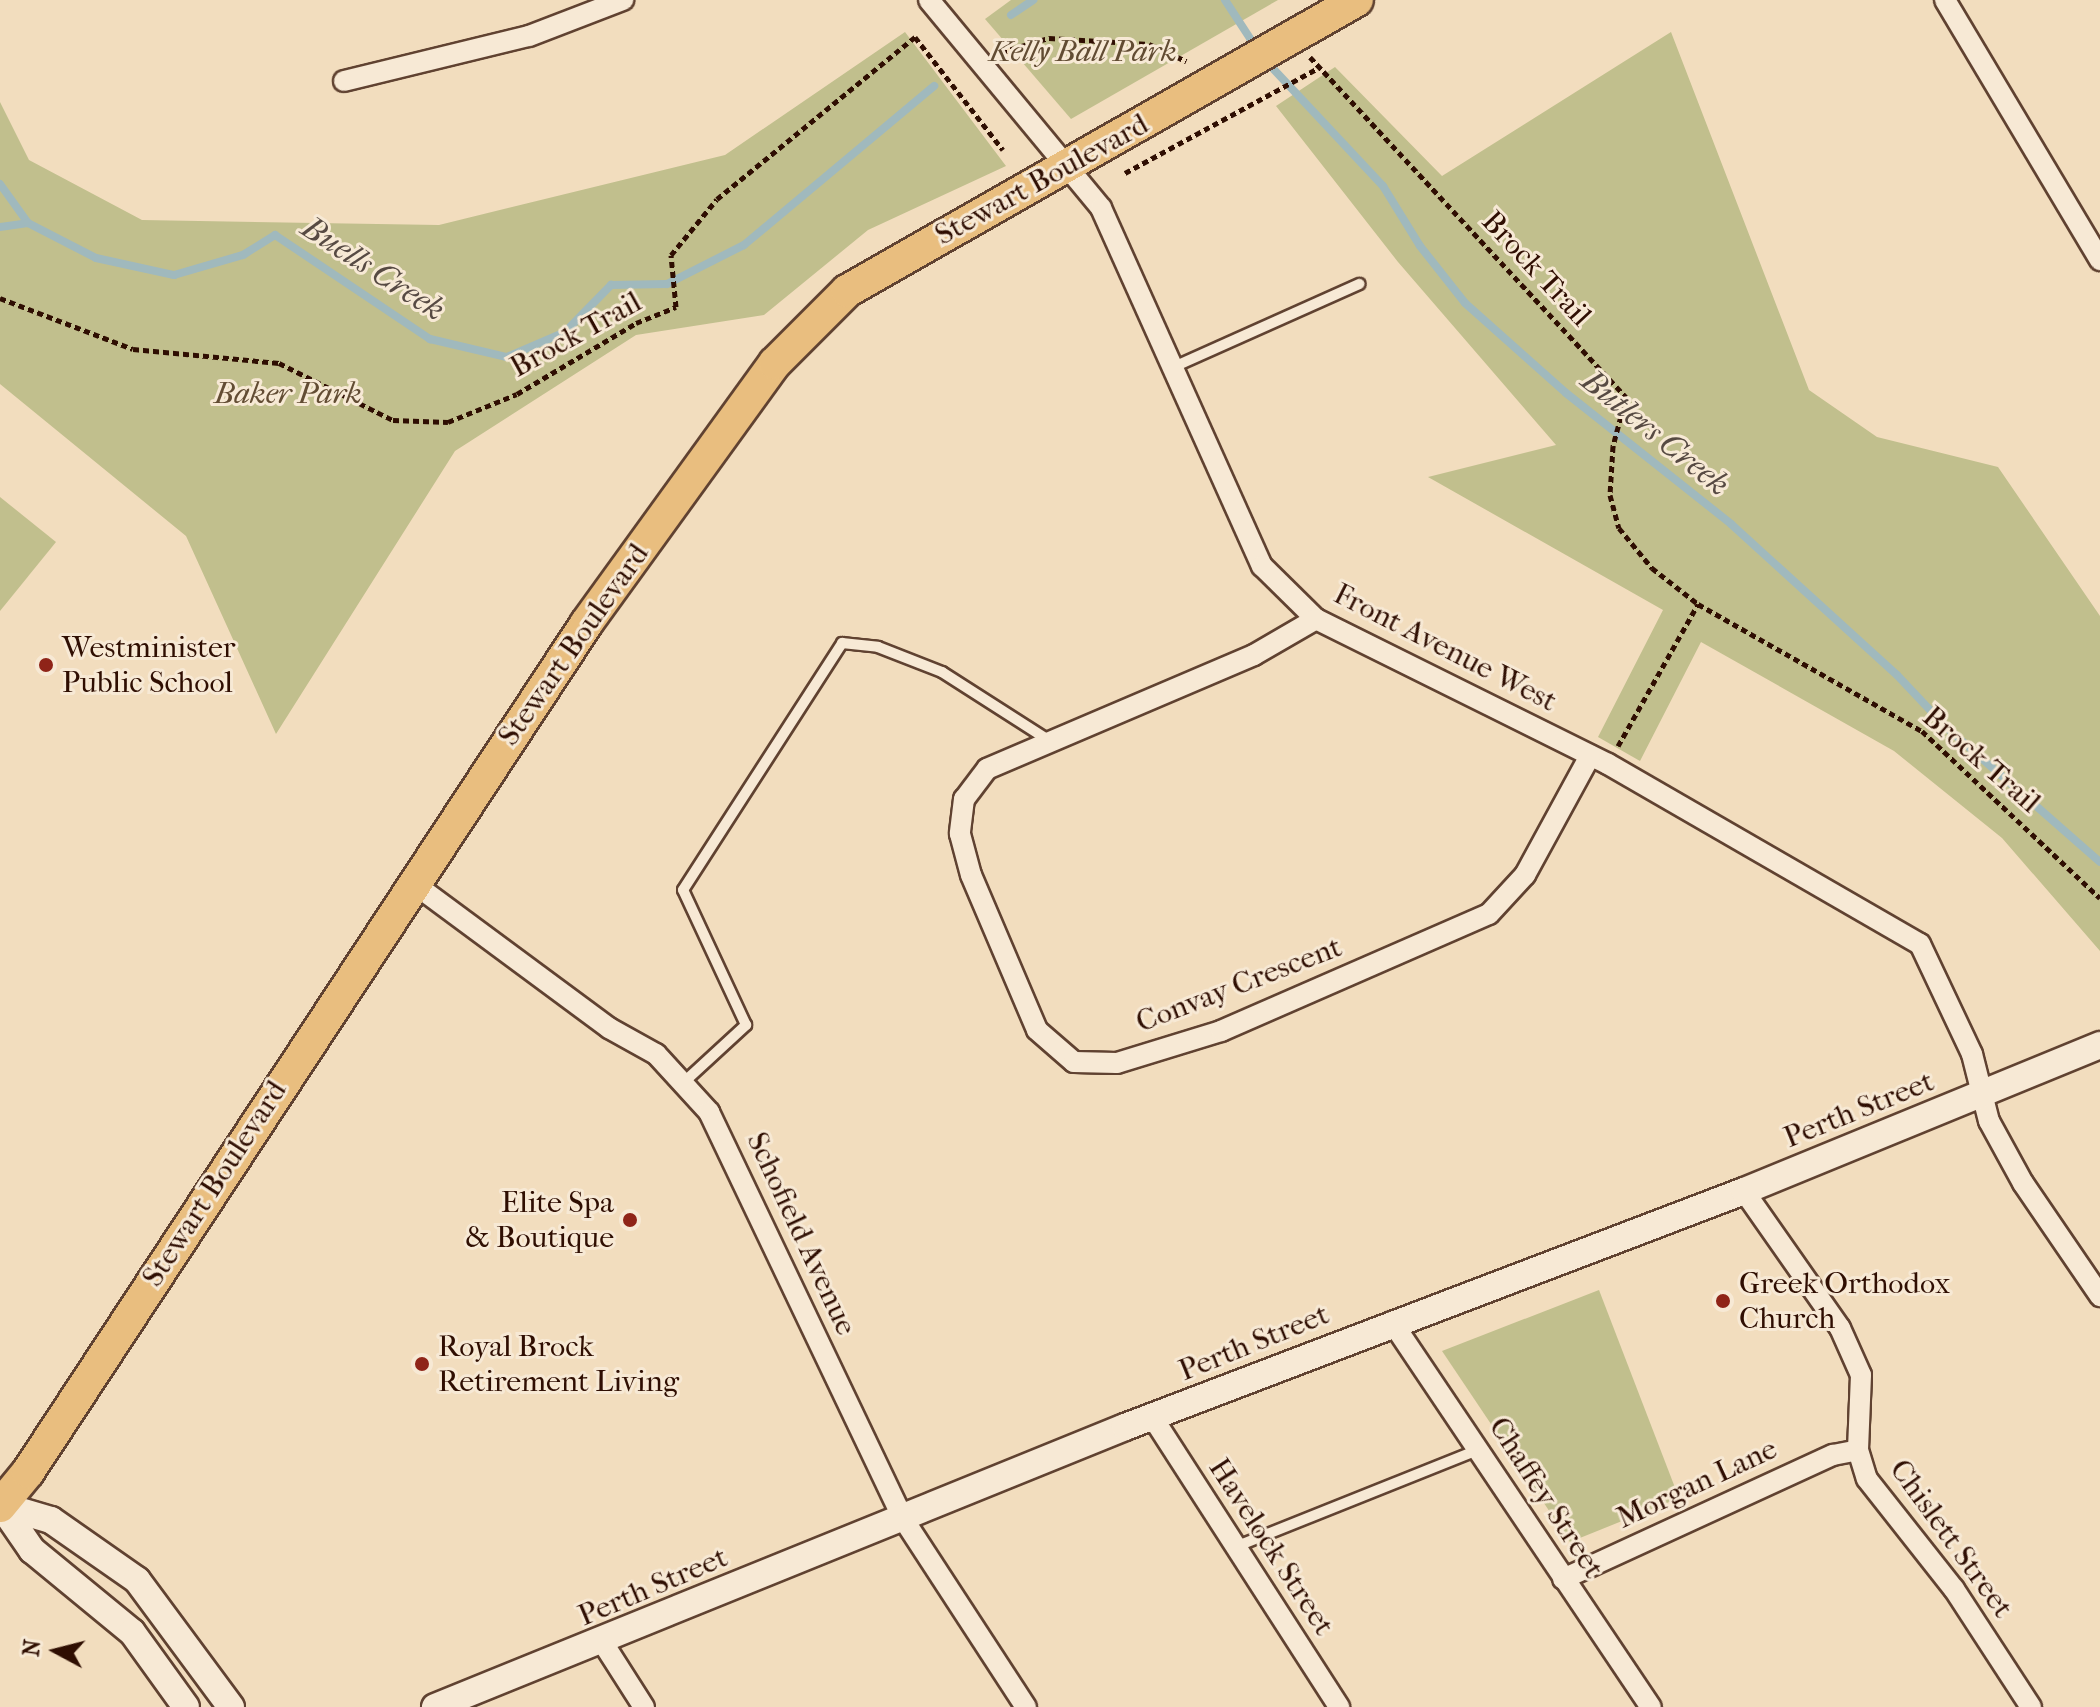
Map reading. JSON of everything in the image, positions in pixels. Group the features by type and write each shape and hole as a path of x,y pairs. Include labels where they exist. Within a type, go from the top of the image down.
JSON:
{"main road":[{"name":"Stewart Boulevard","path":"0,1506 28,1472 586,624 775,363 847,291 1064,165 1294,39 1357,0"}],"street":[{"path":"344,81 529,36 623,0"},
{"name":"Front Avenue West","path":"929,0 1101,208 1176,366 1262,566 1316,619 1599,760 1920,944 1972,1054 1989,1121 2023,1183 2100,1296"},
{"path":"1945,0 2100,260"},
{"name":"Convay Crescent","path":"1316,619 1254,655 987,769 964,799 960,834 971,875 1037,1030 1074,1062 1117,1063 1221,1031 1489,914 1525,875 1599,760"},
{"name":"Schofield Avenue","path":"413,883 609,1028 656,1054 709,1112 748,1187 902,1517 1026,1707"},
{"name":"Perth Street","path":"435,1707 603,1643 902,1517 1392,1322 1744,1191 2100,1045"},
{"name":"Chislett Street","path":"1744,1191 1840,1328 1861,1375 1858,1450 1867,1479 1954,1589 2031,1707"},
{"name":"Chaffey Street","path":"1392,1322 1651,1707"},
{"name":"Havelock Street","path":"1153,1418 1339,1707"},
{"name":"Morgan Lane","path":"1563,1579 1833,1455 1858,1450"},
{"path":"0,1506 32,1550 132,1632 186,1707"},
{"path":"0,1506 51,1520 137,1580 231,1707"},
{"path":"603,1643 644,1707"}],"lane":[{"path":"1176,366 1359,284"},
{"path":"683,1083 746,1025 683,890 842,643 878,647 942,672 1052,742"},
{"path":"1235,1547 1480,1450"}],"path":[{"name":"Brock Trail","path":"0,298 133,349 279,363 393,420 420,424 448,422 517,394 636,323 676,307 671,255 717,199 915,37 1003,150"},
{"path":"979,59 1049,38 1149,44 1186,61"},
{"name":"Brock Trail","path":"1125,173 1320,67 1626,397 1613,446 1610,495 1619,528 1674,588 1922,731 2100,898"},
{"path":"1599,760 1698,604"}],"green space":[{"name":"Kelly Ball Park","path":"1011,0 1278,0 1071,119 985,19"},
{"name":"Baker Park","path":"905,32 1006,166 868,230 764,315 636,335 455,451 276,734 186,536 0,384 0,102 29,160 142,220 439,225 725,155"},
{"path":"1671,32 1809,390 1877,437 1998,467 2100,616 2100,951 2002,838 1894,751 1701,642 1640,761 1598,737 1663,610 1428,477 1556,445 1398,262 1276,106 1335,67 1442,176"},
{"path":"0,497 56,542 0,611"},
{"path":"1599,1290 1679,1498 1570,1542 1442,1351"}],"waterway":[{"name":"Buells Creek","path":"1011,15 1033,0"},
{"name":"Butlers Creek","path":"1225,0 1257,49"},
{"name":"Butlers Creek","path":"1265,60 1383,186 1420,246 1465,303 1566,393 1731,524 1897,675 1947,728 2100,862"},
{"name":"Buells Creek","path":"0,227 28,223 96,258 174,275 243,255 275,235 430,339 507,357 565,332 611,285 667,284 744,245 934,86"},
{"path":"0,184 28,223"}],"place":[{"name":"Westminister Public School","path":"46,665"},
{"name":"Elite Spa & Boutique","path":"630,1220"},
{"name":"Greek Orthodox Church","path":"1723,1301"},
{"name":"Royal Brock Retirement Living","path":"422,1364"}]}
